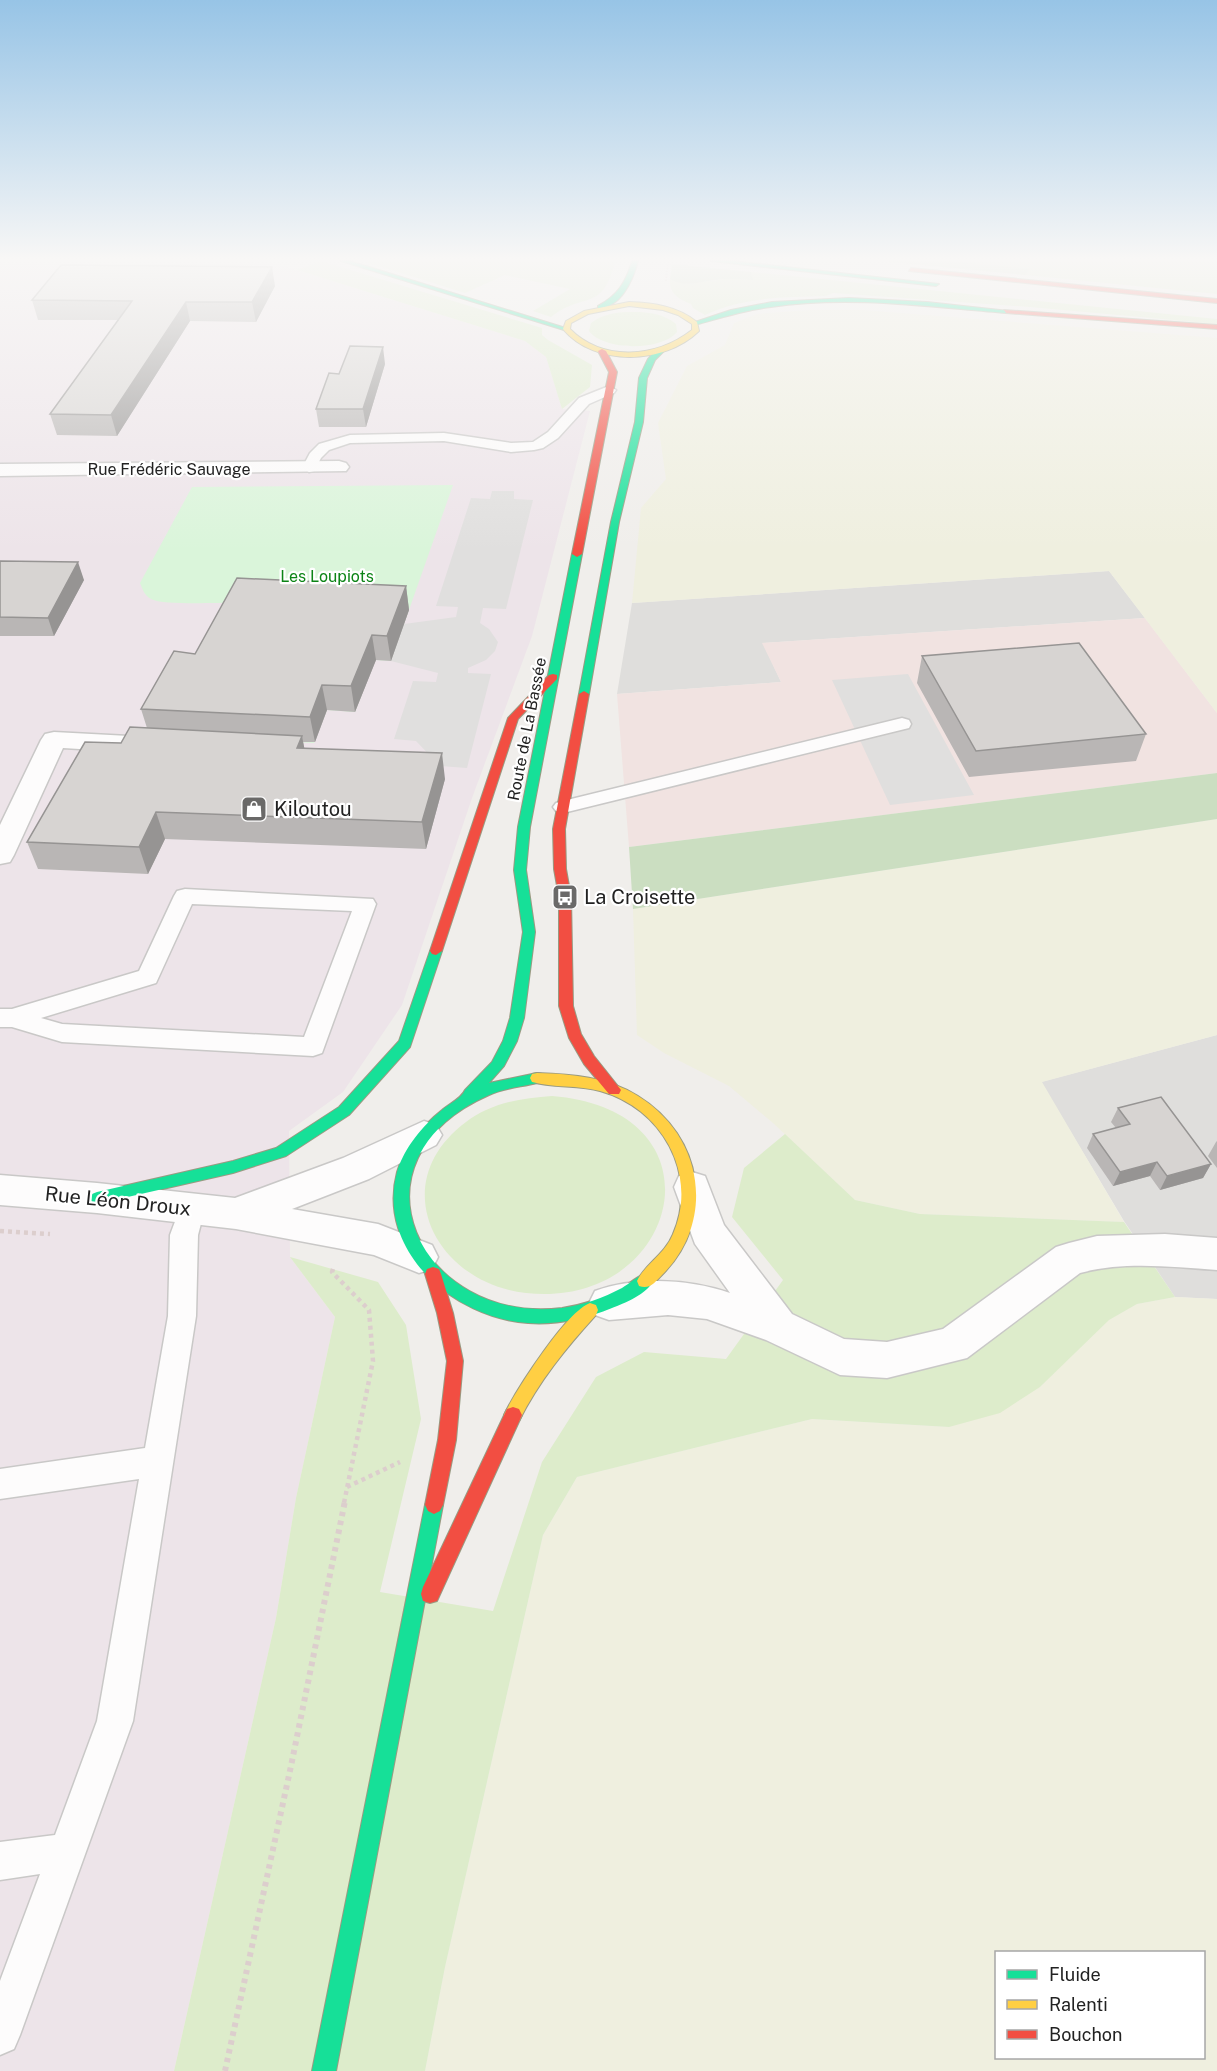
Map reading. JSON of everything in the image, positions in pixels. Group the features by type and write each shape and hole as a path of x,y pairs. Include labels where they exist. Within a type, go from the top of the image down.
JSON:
{"main road":[{"name":"Route de La Bassée","path":"462,1101 497,1066 510,1041 517,1018 530,932 520,870 524,827 613,372 607,358"},
{"path":"614,1090 589,1060 574,1034 566,1006 565,897 560,869 559,829 615,522 639,422 643,378 653,358"},
{"path":"97,1198 233,1167 281,1152 344,1111 405,1043 513,718 553,677"},
{"path":"324,2071 447,1440 455,1361 445,1313 426,1266 404,1227 401,1194 402,1179 408,1163 424,1135 442,1116 462,1101 498,1086 537,1078 576,1080 614,1090 644,1106 668,1129 684,1156 692,1187 690,1210 684,1232 672,1254 655,1273 633,1290 599,1306 543,1315 520,1315 487,1308 457,1293 426,1266"},
{"path":"409,1639 519,1403 562,1340 599,1306"}],"street":[{"name":"Rue Frédéric Sauvage","path":"0,470 339,467"},
{"path":"0,855 54,740 150,745"},
{"name":"Rue Léon Droux","path":"236,1214 339,1177 424,1135"},
{"path":"692,1187 708,1233 778,1326"},
{"name":"Rue Léon Droux","path":"0,1190 97,1198 236,1214 378,1240 426,1266"},
{"path":"599,1306 668,1299 707,1302 778,1326 840,1357 887,1360 953,1345 1069,1259 1098,1252 1165,1250 1217,1254"}],"lane":[{"path":"309,468 311,458 322,448 335,442 354,438 455,438 514,448 540,445 549,440 585,401 609,390"},
{"path":"563,807 902,724"},
{"path":"185,896 365,904 313,1047 62,1033 6,1018 148,977 185,896"},
{"path":"0,2035 115,1721 182,1316 184,1235 192,1208"},
{"path":"0,1484 158,1461"},
{"path":"0,1861 67,1852"}],"path":[{"path":"225,2071 291,1766 373,1361 369,1310 332,1272"}],"shaded area":[{"path":"0,358 546,358 562,409 590,411 532,636 472,798 402,1005 343,1092 289,1131 290,1257 335,1317 296,1498 276,1618 174,2071 0,2071"},
{"path":"492,491 514,491 514,499 533,500 506,609 483,608 480,623 489,629 498,642 495,651 486,660 468,668 468,673 491,674 467,768 440,766 416,741 394,739 413,681 436,682 438,673 391,661 404,624 456,617 458,607 436,606 471,498 490,499"},
{"path":"1109,571 1145,618 763,643 781,682 617,694 632,603"},
{"path":"1145,618 1217,713 1217,773 629,847 617,694 781,682 762,643"},
{"path":"908,674 974,795 890,805 832,680"},
{"path":"1217,1035 1217,1299 1175,1297 1124,1221 1041,1082"}],"green space":[{"path":"546,358 579,358 592,365 590,387 562,409"},
{"path":"702,358 1217,358 1217,713 1109,571 632,603 641,508 666,479 658,423 687,366"},
{"name":"Les Loupiots","path":"453,485 391,661 375,660 355,712 327,710 314,743 170,736 242,603 158,601 151,599 142,588 140,583 192,487"},
{"path":"1217,773 1217,819 633,909 629,847"},
{"path":"1217,819 1217,1035 1042,1082 1124,1222 920,1214 855,1200 773,1123 729,1086 664,1053 637,1035 633,909"},
{"path":"552,1096 608,1109 645,1135 663,1169 664,1206 649,1242 620,1271 579,1290 526,1293 494,1285 467,1271 445,1251 431,1227 425,1200 428,1173 441,1146 466,1122 496,1106 529,1098"},
{"path":"785,1134 855,1200 920,1214 1124,1222 1175,1297 1137,1304 1109,1320 1040,1387 1000,1413 949,1427 812,1419 577,1477 543,1535 445,1967 425,2071 174,2071 276,1618 296,1498 335,1317 290,1257 378,1282 406,1325 421,1419 380,1592 493,1611 542,1462 596,1377 644,1352 726,1359 783,1280 732,1217 744,1168"},
{"path":"1175,1297 1217,1299 1217,2071 425,2071 445,1967 543,1535 577,1477 812,1419 949,1427 1040,1387 1108,1320 1137,1304"}],"building":[{"path":"91,358 149,358 111,415 50,414"},
{"path":"345,358 380,358 363,409 316,409 329,373 339,374"},
{"path":"0,561 78,562 48,618 0,617"},
{"path":"237,578 406,586 387,636 372,635 351,686 322,685 310,717 141,709 174,651 195,654"},
{"path":"1079,643 1146,734 976,751 922,656"},
{"path":"130,727 302,736 297,748 442,753 422,822 156,812 139,847 27,842 85,742 121,743"},
{"path":"1161,1097 1211,1164 1167,1176 1157,1162 1120,1172 1093,1134 1130,1124 1118,1108"}],"traffic: fast":[{"path":"584,694 615,522 639,422 643,378 653,358"},
{"path":"470,1094 497,1066 510,1041 517,1018 529,932 520,870 524,827 577,554"},
{"path":"97,1198 233,1167 281,1152 344,1111 405,1043 436,951"},
{"path":"537,1078 486,1090 464,1101 445,1115 420,1142 405,1170 400,1198 404,1225 416,1250 433,1272 456,1291 482,1305 511,1314 546,1316 581,1311 614,1300 645,1281"},
{"path":"324,2071 434,1505"}],"traffic: slow":[{"path":"537,1078 562,1079 599,1085 623,1094 657,1118 674,1139 685,1162 689,1188 688,1213 680,1238 665,1261 645,1281"},
{"path":"513,1415 547,1360 590,1310"}],"traffic: jam":[{"path":"577,554 613,372 605,358"},
{"path":"436,951 513,718 553,677"},
{"path":"584,694 559,829 560,869 565,897 566,1006 574,1034 589,1060 614,1090"},
{"path":"433,1274 445,1313 455,1361 447,1440 434,1505"},
{"path":"430,1594 513,1415"}],"place":[{"name":"Kiloutou","path":"254,809"},
{"name":"La Croisette","path":"565,897"}]}
